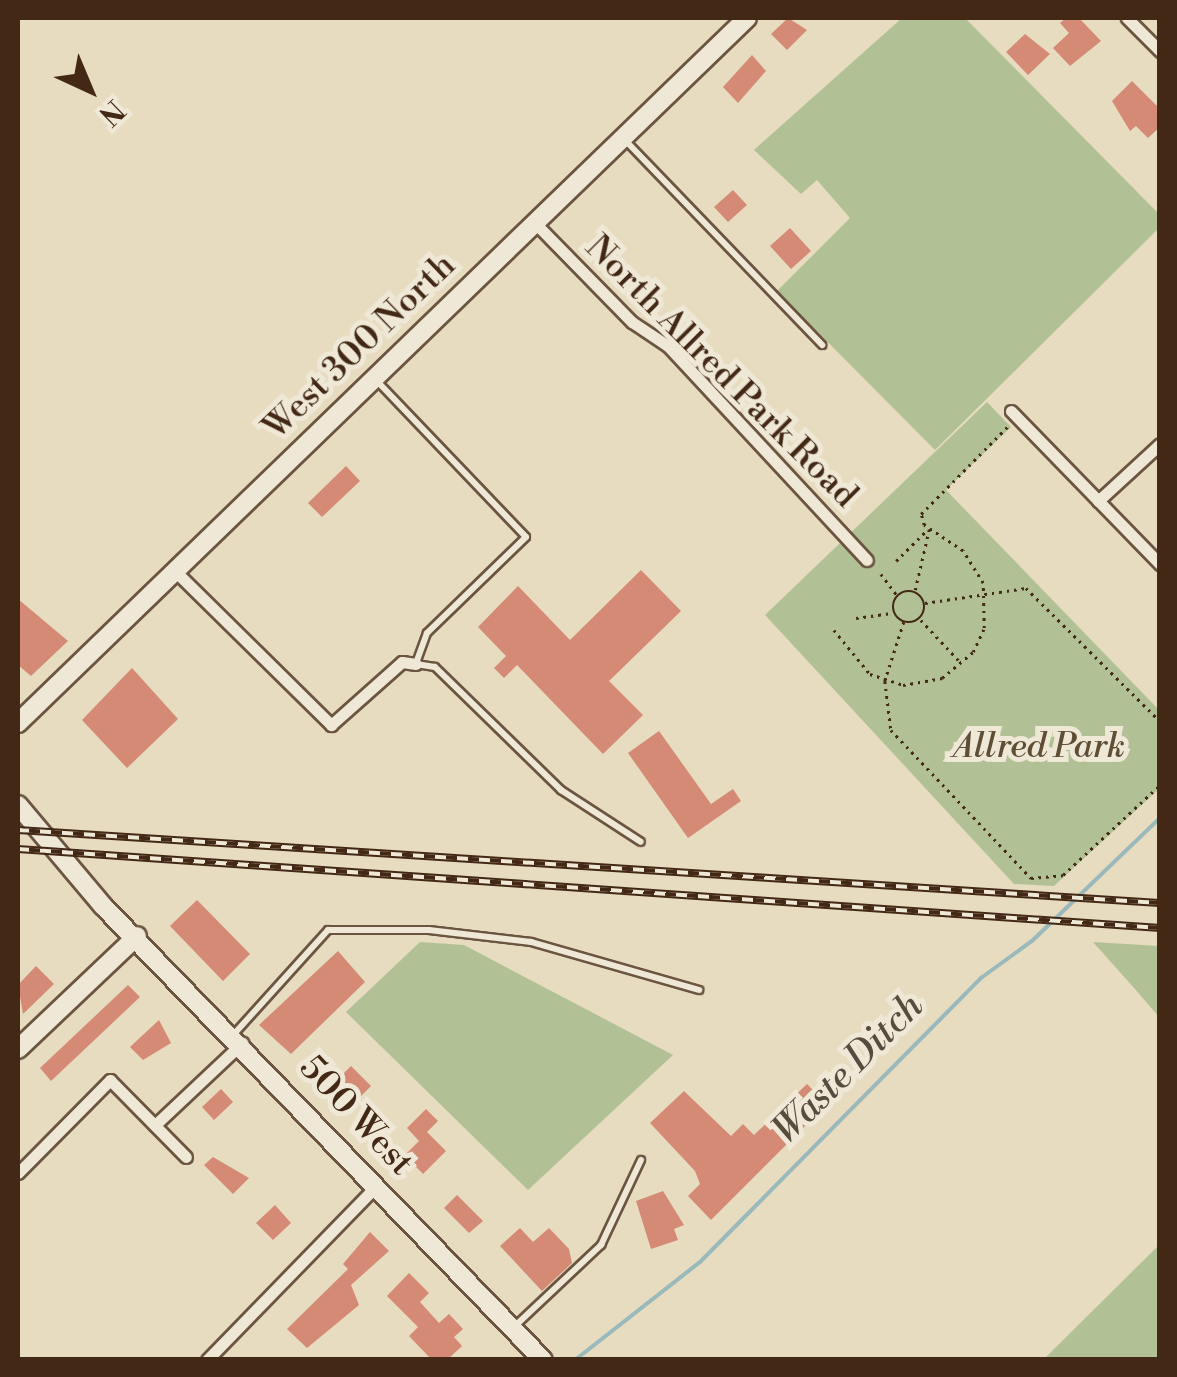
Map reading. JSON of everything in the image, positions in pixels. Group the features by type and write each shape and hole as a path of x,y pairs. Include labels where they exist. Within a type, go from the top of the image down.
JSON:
{"street":[{"name":"West 300 North","path":"21,714 747,18"},
{"path":"1127,18 1160,51"},
{"name":"North Allred Park Road","path":"536,223 632,322 668,346 867,560"},
{"path":"1010,418 1160,564"},
{"path":"1098,501 1160,444"},
{"path":"174,570 331,725 402,662 416,664"},
{"name":"500 West","path":"18,791 120,919"},
{"name":"500 West","path":"18,805 120,919 543,1360"},
{"path":"18,1049 137,936"},
{"path":"154,1126 238,1038"},
{"path":"18,1173 110,1080 186,1157"},
{"path":"207,1360 376,1186"}],"lane":[{"path":"623,138 822,345"},
{"path":"374,378 526,538 427,633 416,664 434,667 561,790 641,842"},
{"path":"238,1038 328,930 429,930 531,942 698,990"},
{"path":"514,1328 602,1246 641,1160"}],"path":[{"path":"915,592 929,528 923,508 1010,418"},
{"path":"896,560 929,528"},
{"path":"834,630 853,661 886,681 922,684 962,664 984,628 984,590 963,551 929,528"},
{"path":"882,574 898,596"},
{"path":"925,604 984,590 1026,588 1160,722"},
{"path":"898,596 915,592"},
{"path":"915,592 925,604"},
{"path":"894,612 898,596"},
{"path":"920,619 925,604"},
{"path":"856,618 894,612"},
{"path":"894,612 904,622"},
{"path":"920,619 962,664"},
{"path":"904,622 920,619"},
{"path":"904,622 886,681 895,736 1031,878 1063,875 1160,785"}],"green space":[{"path":"902,18 965,18 1159,214 1159,228 935,450 777,291 850,218 817,180 801,194 754,150"},
{"name":"Allred Park","path":"987,402 1011,427 946,490 1159,710 1159,789 1054,886 1014,884 765,615"},
{"path":"420,942 464,945 673,1055 528,1190 346,1012"},
{"path":"1093,942 1159,946 1159,1017 1135,989"},
{"path":"1159,1245 1159,1359 1044,1359"}],"building":[{"path":"788,18 807,30 787,50 771,34"},
{"path":"1066,18 1079,18 1101,41 1070,66 1053,48 1069,33 1060,23"},
{"path":"1025,34 1050,54 1028,75 1006,52"},
{"path":"752,55 766,71 738,103 723,87"},
{"path":"1132,81 1160,109 1160,127 1148,138 1136,126 1130,131 1112,101"},
{"path":"733,190 747,205 728,222 714,207"},
{"path":"790,228 811,251 791,269 770,246"},
{"path":"346,466 360,481 322,517 308,503"},
{"path":"641,570 681,611 609,681 643,715 603,754 517,665 504,678 494,668 506,656 478,627 518,586 570,640"},
{"path":"18,599 68,641 31,676 18,665"},
{"path":"132,668 178,719 127,768 82,720"},
{"path":"659,731 711,804 733,789 741,801 688,838 628,753"},
{"path":"197,900 250,954 223,981 170,926"},
{"path":"338,951 365,982 291,1054 259,1025"},
{"path":"36,966 54,984 23,1014 18,985"},
{"path":"128,985 140,997 51,1081 40,1068"},
{"path":"159,1020 171,1043 143,1060 130,1047"},
{"path":"351,1066 371,1086 354,1103 334,1083"},
{"path":"807,1084 827,1104 711,1220 688,1196 700,1184 695,1171 650,1123 684,1091 731,1136 743,1124 754,1135"},
{"path":"221,1089 233,1102 214,1120 202,1107"},
{"path":"426,1109 438,1121 427,1132 446,1151 423,1174 405,1155 419,1141 407,1128"},
{"path":"213,1157 249,1178 233,1194 204,1165"},
{"path":"663,1191 684,1225 674,1229 678,1240 651,1249 636,1201"},
{"path":"457,1195 483,1221 469,1233 444,1208"},
{"path":"275,1205 291,1223 273,1240 256,1223"},
{"path":"520,1228 533,1242 549,1228 569,1249 572,1263 542,1291 500,1246"},
{"path":"370,1232 389,1251 351,1285 359,1305 307,1348 287,1329 348,1269 343,1264"},
{"path":"409,1273 429,1293 420,1302 439,1323 449,1314 463,1329 454,1337 462,1346 447,1360 432,1360 409,1336 418,1327 387,1296"}],"waterway":[{"name":"Waste Ditch","path":"575,1360 700,1262 981,978 1032,941 1160,818"}],"railway":[{"path":"18,830 1160,903"},
{"path":"18,849 1160,928"}]}
